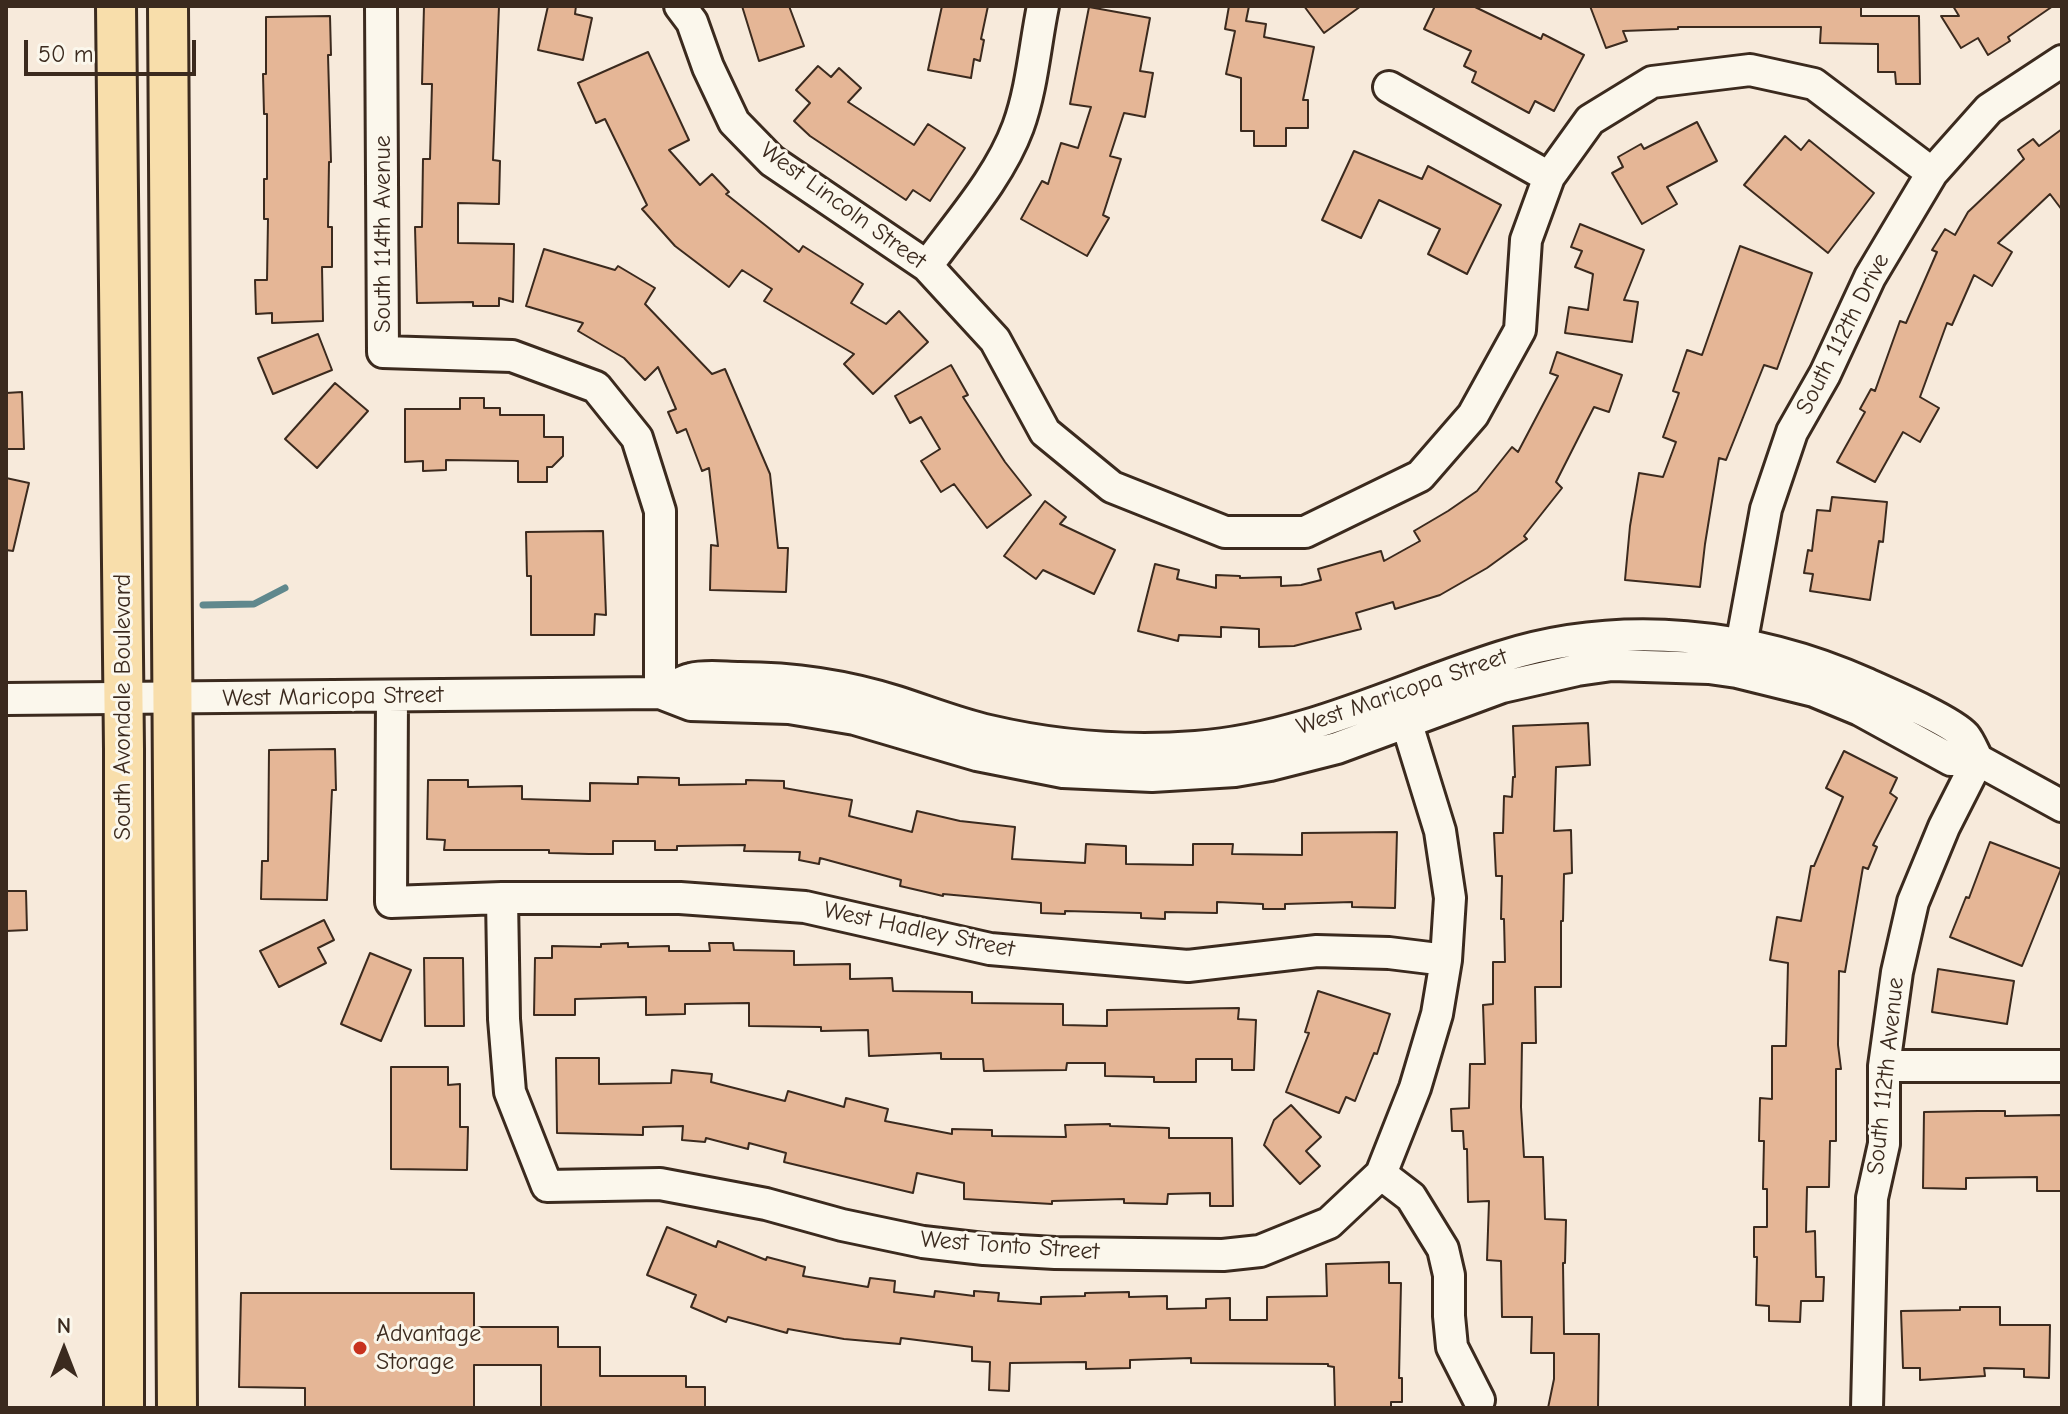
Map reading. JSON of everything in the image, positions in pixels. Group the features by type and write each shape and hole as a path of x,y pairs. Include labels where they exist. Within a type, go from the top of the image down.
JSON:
{"main road":[{"name":"South Avondale Boulevard","path":"116,6 124,699 124,1408"},
{"name":"South Avondale Boulevard","path":"168,6 177,1408"}],"street":[{"name":"South 114th Avenue","path":"381,6 383,352 512,356 596,387 637,438 660,511 660,693"},
{"name":"West Lincoln Street","path":"680,6 692,22 708,67 734,122 772,161 927,266 995,340 1045,432 1112,487 1225,532 1305,532 1420,476 1473,415 1520,330 1526,240 1549,177 1590,120 1652,82 1750,70 1814,84 1932,173"},
{"path":"927,266 982,191 1018,126 1043,6"},
{"name":"South 112th Drive","path":"1739,658 1766,509 1792,432 1825,374 1870,277 1932,173 1989,109 2062,61"},
{"path":"1389,87 1549,177"},
{"name":"West Maricopa Street","path":"6,699 660,693 692,679 758,678 823,685 897,702 986,731 1025,739 1103,748 1197,747 1300,729 1588,668 1739,658 1872,717 1951,760 1978,760 2062,806"},
{"name":"West Hadley Street","path":"392,696 391,902 502,898 680,898 805,907 990,949 1188,966 1317,951 1389,953 1446,960"},
{"path":"1403,708 1440,831 1450,898 1446,960 1437,1014 1415,1088 1381,1174 1411,1197 1443,1249 1449,1275 1452,1347 1479,1400"},
{"name":"South 112th Avenue","path":"1867,1408 1872,1198 1884,1144 1884,1066 1897,972 1913,902 1944,827 1978,760"},
{"name":"West Tonto Street","path":"502,898 504,1019 510,1092 547,1186 660,1184 766,1204 842,1225 923,1242 984,1249 1223,1255 1260,1251 1329,1223 1381,1174"},
{"path":"1884,1066 2062,1066"}],"building":[{"path":"424,6 499,6 493,160 500,161 499,204 458,203 458,243 514,244 513,302 499,298 499,306 473,306 473,302 417,303 415,227 422,227 423,159 430,159 432,84 422,84"},
{"path":"548,6 576,6 575,14 592,18 583,60 538,50"},
{"path":"742,6 789,6 804,46 759,61"},
{"path":"942,6 988,6 980,61 974,59 971,78 928,70"},
{"path":"1229,6 1249,6 1246,21 1266,24 1264,37 1314,47 1303,100 1308,100 1308,128 1286,128 1286,146 1254,146 1254,131 1241,131 1241,78 1226,74 1235,31 1225,29"},
{"path":"1304,6 1361,6 1324,33"},
{"path":"1435,6 1473,6 1541,39 1543,34 1584,55 1554,111 1535,101 1529,113 1472,82 1476,72 1464,66 1471,51 1424,29"},
{"path":"1590,6 1861,6 1861,16 1919,16 1920,84 1896,84 1895,72 1878,72 1878,44 1820,43 1821,27 1678,27 1623,31 1627,41 1606,48"},
{"path":"1953,6 2053,6 1988,55 1978,38 1961,48 1941,16 1959,16"},
{"path":"1089,7 1150,18 1140,71 1153,73 1145,117 1124,113 1110,156 1121,159 1103,215 1109,218 1087,256 1021,219 1042,181 1048,184 1061,143 1078,148 1091,107 1070,104"},
{"path":"330,16 328,227 332,227 332,267 322,267 323,321 272,323 272,313 256,314 255,280 267,280 268,219 264,219 264,179 267,179 267,114 264,114 263,74 266,74 266,17"},
{"path":"648,52 689,140 669,150 700,185 712,174 729,192 726,194 799,252 803,246 863,284 851,303 886,324 899,311 928,342 873,394 844,364 854,354 764,301 772,289 742,270 729,287 675,246 642,209 647,205 605,119 596,123 578,83"},
{"path":"818,66 831,77 839,68 861,88 848,102 914,145 928,124 965,148 930,201 913,190 906,200 810,136 794,121 810,103 796,90"},
{"path":"1697,122 1717,161 1667,187 1677,204 1642,224 1612,173 1623,167 1618,157 1641,144 1644,149"},
{"path":"2062,129 2062,210 2050,194 1998,243 2012,252 1992,286 1974,275 1952,325 1947,323 1920,397 1939,408 1920,442 1903,432 1875,482 1837,462 1865,412 1860,409 1871,389 1875,391 1900,321 1906,323 1937,252 1932,250 1945,229 1955,235 1968,212 2024,159 2018,150 2033,139 2039,146"},
{"path":"1785,136 1801,150 1809,140 1874,193 1828,253 1744,185"},
{"path":"1354,151 1422,179 1428,166 1501,205 1467,274 1428,254 1440,229 1379,200 1361,238 1322,220"},
{"path":"1580,224 1644,250 1624,300 1638,302 1632,342 1565,333 1569,307 1588,310 1593,274 1575,267 1582,251 1571,247"},
{"path":"1740,246 1812,273 1777,369 1764,365 1726,460 1719,458 1700,587 1625,580 1639,473 1663,477 1676,442 1663,437 1679,393 1673,391 1687,350 1702,355"},
{"path":"544,249 615,270 618,266 655,288 645,304 712,374 725,369 770,474 778,548 788,548 786,592 710,590 711,545 718,546 709,468 702,471 686,429 677,433 668,412 676,409 658,367 645,380 624,358 578,331 583,323 526,306"},
{"path":"318,334 332,370 273,394 258,358"},
{"path":"1557,352 1622,375 1609,412 1594,407 1556,482 1562,488 1524,536 1527,539 1487,568 1440,595 1395,609 1393,602 1356,613 1361,629 1294,646 1259,647 1259,629 1221,627 1221,637 1179,635 1178,641 1138,631 1155,564 1179,570 1177,579 1216,588 1216,575 1281,577 1281,586 1301,585 1321,580 1318,569 1381,551 1384,561 1420,541 1414,531 1477,491 1512,447 1518,452 1558,376 1550,373"},
{"path":"951,365 968,395 963,397 1005,462 1031,495 987,528 954,484 941,492 921,461 940,449 921,417 910,423 895,396"},
{"path":"335,383 368,411 317,468 285,439"},
{"path":"22,392 24,449 6,449 6,393"},
{"path":"460,398 484,398 484,408 500,408 500,415 544,415 544,437 563,437 563,456 552,467 547,467 547,482 518,482 518,461 446,460 446,470 423,471 423,461 405,462 405,409 460,409"},
{"path":"6,478 29,483 13,551 6,550"},
{"path":"1832,497 1887,502 1883,542 1879,541 1870,600 1810,591 1813,574 1804,573 1808,550 1812,551 1817,510 1830,511"},
{"path":"1045,501 1066,517 1060,524 1115,550 1094,594 1043,570 1036,579 1004,556"},
{"path":"603,531 606,615 595,614 594,635 531,635 531,576 527,576 526,532"},
{"path":"1588,723 1590,765 1556,767 1554,831 1571,830 1572,873 1564,874 1561,987 1535,987 1536,1043 1522,1043 1521,1107 1524,1157 1543,1157 1545,1219 1566,1220 1564,1334 1599,1334 1598,1408 1548,1408 1554,1379 1554,1353 1531,1353 1532,1317 1502,1317 1501,1261 1487,1260 1489,1201 1468,1202 1467,1149 1464,1149 1463,1131 1452,1131 1451,1109 1469,1108 1470,1064 1485,1064 1483,1005 1493,1004 1493,962 1505,962 1504,919 1501,919 1502,876 1496,876 1494,833 1503,833 1504,796 1512,797 1515,777 1513,726"},
{"path":"335,749 336,790 332,790 327,900 261,899 262,861 268,861 269,750"},
{"path":"1844,751 1897,778 1890,793 1897,798 1873,845 1877,847 1868,869 1863,867 1845,972 1839,971 1838,1045 1841,1069 1836,1069 1836,1141 1830,1141 1829,1187 1807,1187 1806,1232 1815,1231 1816,1277 1824,1277 1823,1301 1801,1301 1800,1322 1769,1321 1769,1306 1756,1305 1757,1257 1754,1257 1754,1227 1767,1227 1767,1189 1763,1189 1764,1141 1759,1141 1760,1098 1772,1099 1772,1046 1786,1046 1788,963 1770,960 1777,917 1801,921 1811,866 1814,866 1843,797 1826,788"},
{"path":"638,777 679,778 679,785 746,784 746,780 784,781 784,788 852,800 849,816 912,832 917,811 960,821 1015,827 1012,859 1085,863 1086,844 1126,846 1126,864 1193,865 1193,844 1233,844 1232,854 1302,855 1302,833 1397,832 1395,908 1352,907 1352,902 1285,904 1285,909 1263,909 1263,904 1217,902 1217,913 1165,912 1165,919 1141,918 1141,913 1041,913 1041,903 943,896 900,886 901,880 820,858 819,864 799,860 800,852 744,851 745,845 677,846 677,850 655,850 655,841 613,841 613,854 589,854 549,853 549,850 444,850 445,840 427,839 428,780 468,780 468,787 522,786 522,799 590,801 590,783 638,784"},
{"path":"1990,842 2061,869 2022,966 1950,937"},
{"path":"6,891 26,891 27,930 6,931"},
{"path":"324,920 334,940 318,948 326,963 279,987 260,951"},
{"path":"628,943 628,947 669,946 669,951 710,951 709,943 733,943 734,950 794,951 794,965 850,964 850,979 892,978 893,991 972,992 972,1003 1063,1004 1063,1025 1107,1026 1107,1010 1239,1008 1238,1019 1256,1020 1254,1070 1232,1070 1232,1059 1196,1059 1196,1082 1154,1082 1154,1077 1105,1076 1105,1063 1067,1063 1066,1070 984,1071 983,1059 941,1059 941,1053 869,1056 868,1030 821,1031 821,1027 749,1026 749,1003 685,1004 685,1014 646,1015 646,997 575,999 575,1015 534,1015 535,958 552,958 552,946 601,947 601,944"},
{"path":"370,953 411,970 381,1041 341,1024"},
{"path":"424,958 463,958 464,1026 425,1026"},
{"path":"1938,969 2014,981 2007,1024 1932,1012"},
{"path":"1318,991 1390,1014 1377,1054 1374,1053 1355,1101 1346,1097 1339,1113 1286,1092 1309,1033 1305,1032"},
{"path":"556,1058 599,1058 599,1084 671,1083 672,1070 712,1074 711,1082 785,1101 788,1091 844,1107 846,1098 888,1109 885,1121 952,1134 952,1129 992,1130 992,1136 1066,1137 1065,1125 1110,1124 1169,1128 1169,1138 1232,1138 1233,1206 1210,1206 1210,1193 1168,1194 1167,1204 1124,1203 1124,1199 1052,1201 1052,1204 964,1199 964,1183 917,1173 913,1193 784,1162 786,1153 749,1143 748,1149 706,1138 705,1142 682,1140 683,1126 643,1127 643,1135 557,1133"},
{"path":"391,1067 448,1067 448,1085 460,1084 460,1127 468,1127 467,1170 391,1169"},
{"path":"1291,1105 1321,1137 1306,1151 1320,1166 1300,1184 1264,1145 1274,1120"},
{"path":"2005,1111 2005,1116 2062,1115 2062,1191 2037,1191 2037,1177 1966,1178 1966,1189 1923,1188 1924,1112"},
{"path":"667,1227 716,1247 718,1241 766,1260 767,1257 805,1267 803,1276 868,1287 870,1278 895,1281 894,1292 934,1297 935,1291 974,1296 974,1291 999,1293 998,1301 1041,1304 1041,1297 1129,1292 1129,1297 1167,1296 1167,1309 1206,1308 1206,1299 1230,1298 1230,1320 1267,1320 1267,1297 1327,1296 1326,1264 1389,1262 1389,1283 1401,1283 1399,1378 1402,1378 1402,1402 1391,1402 1391,1408 1335,1408 1334,1367 1328,1364 1191,1363 1191,1358 1130,1360 1130,1368 1086,1369 1086,1362 1010,1363 1009,1391 989,1390 990,1362 972,1361 972,1347 901,1338 900,1344 844,1339 788,1329 787,1333 728,1317 726,1322 691,1307 696,1295 647,1275"},
{"path":"241,1293 474,1293 474,1327 558,1327 558,1347 600,1347 600,1376 686,1376 686,1387 705,1387 705,1408 541,1408 541,1365 474,1365 474,1408 305,1408 305,1388 239,1387"},
{"path":"1960,1307 2000,1307 2000,1325 2050,1325 2049,1378 2024,1377 2024,1369 1984,1368 1985,1376 1920,1380 1920,1368 1903,1368 1901,1311 1960,1310"}],"waterway":[{"path":"203,605 254,604 285,588"}],"place":[{"name":"Advantage Storage","path":"360,1348"}]}
